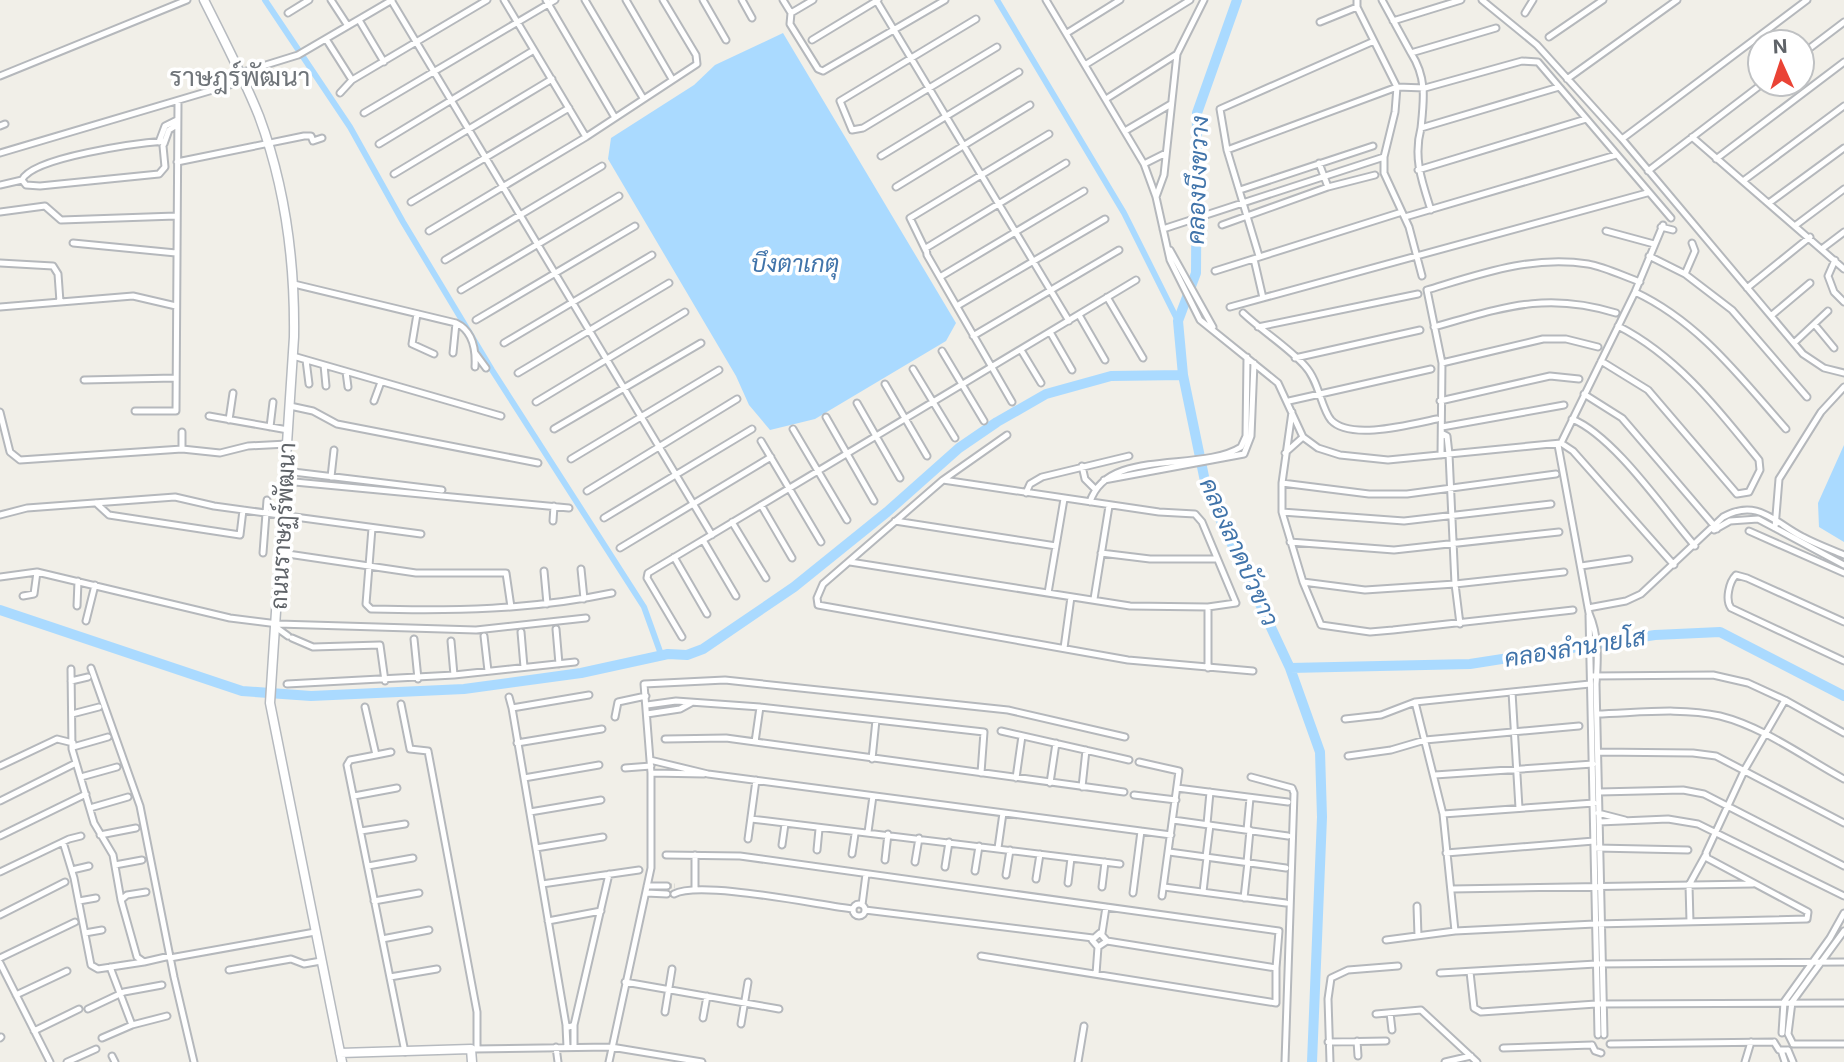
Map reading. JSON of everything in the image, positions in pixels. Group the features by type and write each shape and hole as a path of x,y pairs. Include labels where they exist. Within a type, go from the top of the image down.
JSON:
{"street":[{"path":"0,76 187,0"},
{"name":"ถนนราษฏร์พัฒนา","path":"204,0 241,77 267,143 289,237 294,284 293,356 271,706 341,1057"},
{"path":"288,13 309,0"},
{"path":"331,0 348,26"},
{"path":"0,153 177,103 298,55 391,0 712,535"},
{"path":"340,93 352,80 487,0"},
{"path":"504,0 586,137"},
{"path":"364,113 547,2 555,0"},
{"path":"585,0 643,98"},
{"path":"626,0 672,79"},
{"path":"429,231 586,137 698,61 663,0"},
{"path":"703,0 726,40"},
{"path":"742,0 752,18"},
{"path":"783,0 791,13 790,24 821,71 945,0"},
{"path":"791,13 814,0"},
{"path":"812,40 877,0 1069,321"},
{"path":"1047,0 1144,164 1156,197 1168,248 1204,319 1278,383 1289,401 1303,437 1318,448 1364,459 1559,444 1573,451 1674,565"},
{"path":"1067,33 1120,0"},
{"path":"1085,65 1190,0"},
{"path":"1156,197 1164,175 1177,54 1204,0"},
{"path":"1382,0 1423,75 1425,88 1417,143 1418,170 1431,210"},
{"path":"1393,21 1461,0"},
{"path":"1482,0 1538,45 1622,139 1808,358 1824,368 1843,372"},
{"path":"1525,13 1533,0"},
{"path":"1549,37 1603,0"},
{"path":"1567,79 1677,0"},
{"path":"1622,139 1807,0"},
{"path":"547,2 614,116"},
{"path":"1320,22 1357,4 1397,87 1395,112 1384,157 1384,173 1419,256 1422,276"},
{"path":"976,19 840,101 852,130 863,128 997,47"},
{"path":"359,20 384,62"},
{"path":"1816,43 1844,22"},
{"path":"1411,53 1496,29"},
{"path":"326,39 352,80"},
{"path":"1263,298 1245,202 1227,150 1222,107 1374,41"},
{"path":"379,144 534,50"},
{"path":"1106,99 1177,54"},
{"path":"1227,150 1397,87 1425,88 1531,59 1538,62 1647,194 1671,218"},
{"path":"1716,159 1844,62"},
{"path":"881,156 1019,72"},
{"path":"394,174 552,79"},
{"path":"1421,128 1559,87"},
{"path":"1648,171 1746,96"},
{"path":"135,411 176,411 177,103"},
{"path":"1125,131 1171,104"},
{"path":"896,187 1030,105"},
{"path":"1742,181 1844,106"},
{"path":"411,202 569,108"},
{"path":"1418,170 1586,119"},
{"path":"22,180 26,185 40,186 159,174 165,167 162,143 165,126 177,123"},
{"path":"1012,402 926,252 910,218 1049,134"},
{"path":"177,162 309,136 313,141 322,138"},
{"path":"1692,137 1823,247 1844,269"},
{"path":"0,185 22,180 28,171 45,165 99,151 162,143"},
{"path":"1240,190 1373,146"},
{"path":"1769,203 1844,148"},
{"path":"1144,164 1166,153"},
{"path":"1216,271 1403,214 1431,210 1616,155"},
{"path":"1163,229 1384,157"},
{"path":"926,252 928,246 1066,163"},
{"path":"1319,163 1328,187"},
{"path":"445,260 602,166"},
{"path":"1222,225 1328,187 1376,175"},
{"path":"1796,225 1844,189"},
{"path":"940,277 1084,191"},
{"path":"1230,307 1647,194"},
{"path":"461,289 619,196"},
{"path":"0,212 45,206 61,220 176,216"},
{"path":"957,306 1105,219"},
{"path":"476,320 635,226"},
{"path":"1593,714 1588,610 1559,444 1640,282 1662,226 1673,230"},
{"path":"1606,231 1654,244"},
{"path":"1823,247 1844,232"},
{"path":"1747,288 1810,237"},
{"path":"73,243 176,253"},
{"path":"1685,274 1695,251 1692,243"},
{"path":"973,336 1119,250"},
{"path":"504,343 652,255"},
{"path":"1649,256 1685,274 1732,310 1807,397"},
{"path":"1835,260 1828,276 1834,292 1844,302"},
{"path":"1441,455 1442,363 1427,290 1504,267 1541,261 1590,264 1640,282"},
{"path":"0,263 53,266 58,274 61,302"},
{"path":"681,637 647,578 648,573 1136,280"},
{"path":"518,373 669,283"},
{"path":"1772,315 1810,283"},
{"path":"294,284 456,323 466,330 475,353 486,368"},
{"path":"1635,292 1664,306 1693,327 1786,429"},
{"path":"1258,327 1418,294"},
{"path":"0,307 133,296 176,306"},
{"path":"1107,297 1143,358"},
{"path":"1434,327 1527,303 1583,303 1616,313"},
{"path":"1795,342 1828,311"},
{"path":"536,402 685,312"},
{"path":"1243,313 1306,367 1322,395 1331,420 1350,429 1384,429 1437,419"},
{"path":"417,314 412,344 434,354"},
{"path":"1079,315 1105,360"},
{"path":"453,353 456,323"},
{"path":"1815,325 1834,348"},
{"path":"1601,361 1648,390 1737,494 1749,492 1760,470 1759,460 1679,368 1645,339 1618,326"},
{"path":"1295,358 1420,330"},
{"path":"1050,332 1072,370"},
{"path":"1442,363 1543,339 1566,339 1598,347"},
{"path":"554,429 701,343"},
{"path":"1021,350 1041,383"},
{"path":"942,351 984,421"},
{"path":"475,353 475,367"},
{"path":"293,356 501,416"},
{"path":"1090,502 1094,488 1113,473 1127,474 1150,470 1233,451 1244,442 1247,357"},
{"path":"306,360 309,384"},
{"path":"1159,468 1232,459 1249,448 1254,363"},
{"path":"324,365 326,386"},
{"path":"913,369 955,438"},
{"path":"1289,401 1431,369"},
{"path":"571,459 719,370"},
{"path":"346,372 348,387"},
{"path":"1440,401 1550,376 1579,379"},
{"path":"84,380 175,378"},
{"path":"374,401 381,382"},
{"path":"885,384 927,456"},
{"path":"1775,528 1779,480 1821,412 1844,387"},
{"path":"229,420 233,393"},
{"path":"1584,394 1622,418 1714,528"},
{"path":"587,491 737,399"},
{"path":"270,427 273,402"},
{"path":"857,402 900,478"},
{"path":"290,405 313,411 337,424 538,463"},
{"path":"1442,430 1564,405"},
{"path":"1292,411 1282,483 1282,512 1317,621 1328,628 1370,632 1573,610"},
{"path":"0,412 10,452 20,460 182,449 220,453 248,446 287,444"},
{"path":"209,416 288,430"},
{"path":"826,417 874,500"},
{"path":"1572,419 1585,425 1605,441 1695,546"},
{"path":"604,519 752,429"},
{"path":"793,429 847,520"},
{"path":"1442,430 1447,436 1449,454 1451,545 1460,624"},
{"path":"182,432 182,449"},
{"path":"1007,435 943,480 823,584 817,598 818,605 1128,660 1253,671"},
{"path":"1285,453 1303,437"},
{"path":"761,441 821,542"},
{"path":"331,477 334,450"},
{"path":"1026,493 1035,480 1129,456"},
{"path":"620,548 771,457"},
{"path":"1082,466 1085,479 1094,488"},
{"path":"285,471 442,490"},
{"path":"1282,483 1385,495 1556,474"},
{"path":"850,562 1130,606 1209,607 1236,602 1202,522 1195,514 1109,506 943,480"},
{"path":"284,481 569,508"},
{"path":"0,515 27,509 175,497 266,514 421,534"},
{"path":"1048,593 1063,499"},
{"path":"262,553 267,500"},
{"path":"96,503 109,515 240,535 243,510"},
{"path":"1282,512 1381,522 1552,504"},
{"path":"761,505 792,558"},
{"path":"553,521 554,506"},
{"path":"1094,599 1109,506"},
{"path":"1588,610 1634,598 1734,512 1760,512 1777,519 1800,536 1844,555"},
{"path":"1714,528 1733,520 1758,519 1844,565"},
{"path":"732,522 766,578"},
{"path":"895,522 1056,546"},
{"path":"372,528 366,604 371,609 443,611 511,607 612,593"},
{"path":"1749,531 1844,573"},
{"path":"1290,542 1370,550 1451,545 1559,532"},
{"path":"703,540 736,596"},
{"path":"281,553 416,573 506,573 511,607"},
{"path":"1101,553 1150,559 1217,559"},
{"path":"674,557 707,614"},
{"path":"1581,566 1629,559"},
{"path":"581,569 584,599"},
{"path":"544,571 547,604"},
{"path":"0,577 37,572 230,618 277,626 476,630 586,618"},
{"path":"23,596 34,594 37,572"},
{"path":"1303,582 1376,591 1564,572"},
{"path":"1844,622 1746,578 1736,575 1732,579 1728,599 1731,608 1844,661"},
{"path":"76,606 78,580"},
{"path":"86,621 94,585"},
{"path":"1064,648 1071,597"},
{"path":"1208,668 1209,607"},
{"path":"1588,610 1595,627 1598,656 1590,684 1598,822 1594,886 1596,1004 1601,1035 1610,1044 1774,1042 1785,1033 1792,1002 1844,931"},
{"path":"277,626 290,637 313,647 380,645 385,681"},
{"path":"556,629 559,664"},
{"path":"521,632 524,667"},
{"path":"484,636 488,671"},
{"path":"414,639 418,679"},
{"path":"451,640 454,675"},
{"path":"286,684 418,679 575,662"},
{"path":"91,668 141,806 170,957 194,1062"},
{"path":"71,669 76,763 100,835 113,855 121,900 137,957 144,962"},
{"path":"1593,676 1713,675 1748,683 1844,733"},
{"path":"71,681 88,677"},
{"path":"609,1062 646,893 653,824 644,684 709,679 1007,710 1125,737"},
{"path":"1345,719 1381,715 1415,702 1590,684"},
{"path":"1512,692 1519,808"},
{"path":"512,708 589,695"},
{"path":"615,717 618,702 646,696"},
{"path":"509,697 566,1025 567,1047"},
{"path":"1690,922 1689,885 1745,769 1785,700"},
{"path":"646,705 676,701 760,707 984,732 981,774"},
{"path":"1415,702 1443,814 1455,931"},
{"path":"648,714 680,709 691,703"},
{"path":"401,704 410,749 428,751 477,1012 472,1062"},
{"path":"72,714 99,707"},
{"path":"365,707 376,755"},
{"path":"755,742 760,707"},
{"path":"1593,714 1697,713 1731,720 1764,734 1844,779"},
{"path":"872,759 876,720"},
{"path":"1348,756 1391,750 1425,740 1579,726"},
{"path":"517,743 602,729"},
{"path":"1001,732 1129,760"},
{"path":"1016,778 1022,736"},
{"path":"0,766 57,738 73,745 108,737"},
{"path":"665,739 712,737 1124,792"},
{"path":"1050,783 1056,743"},
{"path":"1082,787 1086,750"},
{"path":"391,752 347,762 405,1052"},
{"path":"1595,753 1594,803 1597,813"},
{"path":"1595,753 1693,753 1716,756 1844,823"},
{"path":"1139,762 1178,769 1162,896"},
{"path":"0,801 76,763"},
{"path":"1435,775 1593,764"},
{"path":"524,778 599,765"},
{"path":"651,766 692,776 708,774"},
{"path":"625,768 651,766 1171,835"},
{"path":"81,777 117,767"},
{"path":"1251,777 1284,783 1292,788 1294,793 1284,1062"},
{"path":"748,839 756,780"},
{"path":"354,796 397,788"},
{"path":"1177,788 1288,802"},
{"path":"1596,792 1683,790 1704,794 1729,804 1844,866"},
{"path":"1203,892 1210,792"},
{"path":"0,836 86,794"},
{"path":"1134,795 1176,800"},
{"path":"868,832 873,796"},
{"path":"90,808 128,797"},
{"path":"1244,898 1251,797"},
{"path":"530,812 601,800"},
{"path":"1443,814 1594,803"},
{"path":"998,848 1003,813"},
{"path":"1597,813 1625,820"},
{"path":"751,819 855,834 888,834 1120,864"},
{"path":"1173,820 1288,836"},
{"path":"1598,822 1684,821 1717,831 1842,895 1844,888"},
{"path":"361,831 405,824"},
{"path":"782,845 785,824"},
{"path":"100,835 136,828"},
{"path":"817,850 819,829"},
{"path":"1133,893 1141,831"},
{"path":"852,855 855,834"},
{"path":"885,860 888,834"},
{"path":"0,872 81,836"},
{"path":"536,848 603,837"},
{"path":"915,862 919,838"},
{"path":"63,842 72,870 91,965 98,969 314,932"},
{"path":"945,867 949,842"},
{"path":"975,872 979,846"},
{"path":"1446,853 1596,846 1688,850"},
{"path":"1503,1048 1592,1045 1601,1035 1604,1004 1602,886 1596,846"},
{"path":"1006,875 1010,850"},
{"path":"1169,852 1286,868"},
{"path":"1036,879 1040,853"},
{"path":"666,855 740,856 1279,931 1276,1003 981,956"},
{"path":"695,855 695,889"},
{"path":"1386,940 1455,931 1602,923 1803,920 1808,917 1808,912 1705,856"},
{"path":"1068,883 1071,858"},
{"path":"368,866 413,859"},
{"path":"116,865 142,860"},
{"path":"1102,887 1105,862"},
{"path":"72,870 89,866"},
{"path":"542,884 639,870"},
{"path":"674,894 695,889 853,909 859,916 863,907 866,873"},
{"path":"574,1047 574,1025 609,874"},
{"path":"0,915 65,882"},
{"path":"1451,889 1753,884"},
{"path":"647,886 671,886 682,890"},
{"path":"1164,887 1286,903"},
{"path":"121,900 127,895 146,892"},
{"path":"374,901 419,893"},
{"path":"646,893 667,894"},
{"path":"79,901 96,898"},
{"path":"853,909 856,905 1093,938 1102,933"},
{"path":"1416,906 1418,936"},
{"path":"1105,907 1102,933 1107,941"},
{"path":"548,921 600,911"},
{"path":"1793,1044 1785,1033 1784,1002 1830,938 1844,913"},
{"path":"50,1062 0,960 75,922"},
{"path":"85,933 102,930"},
{"path":"382,939 429,930"},
{"path":"1093,938 1098,947 1096,974"},
{"path":"1098,947 1107,941 1276,968"},
{"path":"229,970 291,959 304,964 321,961"},
{"path":"1440,973 1596,964 1844,962"},
{"path":"1330,1062 1328,999 1331,978 1348,970 1398,966"},
{"path":"110,967 132,1025"},
{"path":"390,977 437,969"},
{"path":"665,1012 673,969"},
{"path":"16,995 67,971"},
{"path":"1470,972 1474,1008 1477,1011 1596,1004 1844,1003"},
{"path":"625,982 779,1009"},
{"path":"741,1024 748,982"},
{"path":"88,1009 124,992 162,985"},
{"path":"703,1018 707,996"},
{"path":"34,1031 79,1009"},
{"path":"1376,1014 1421,1010 1477,1062"},
{"path":"1390,1013 1392,1030"},
{"path":"102,1038 132,1025 167,1016"},
{"path":"566,1025 574,1025"},
{"path":"1078,1062 1084,1026"},
{"path":"1357,1041 1358,1056"},
{"path":"1328,1042 1386,1041"},
{"path":"1745,1062 1751,1042"},
{"path":"1774,1042 1785,1062"},
{"path":"1592,1045 1595,1051 1601,1053 1608,1050 1610,1044"},
{"path":"1793,1044 1844,1044"},
{"path":"1781,1051 1788,1050 1793,1044"},
{"path":"556,1047 558,1062"},
{"path":"341,1057 474,1049 611,1047 702,1062"},
{"path":"67,1062 96,1049"},
{"path":"1788,1050 1793,1062"},
{"path":"1601,1053 1601,1062"},
{"path":"1445,1062 1471,1056"}],"water":[{"name":"บึงตาเกตุ","path":"783,33 956,323 946,341 815,419 770,430 749,405 736,376 608,159 611,138 694,85 715,65"},
{"path":"1844,445 1844,542 1819,527 1818,503"}],"waterway":[{"path":"265,0 350,127 403,222 492,370 644,607 662,657"},
{"name":"คลองลาดบัวขาว","path":"997,0 1124,213 1178,321"},
{"name":"คลองลาดบัวขาว","path":"1237,0 1197,113 1196,273 1178,321 1183,375 1207,491 1290,668 1320,752 1322,817 1312,1062"},
{"path":"0,610 242,691 311,696 464,689 581,673 668,654 687,655 703,649 794,587 887,512 959,448 1046,394 1111,376 1183,375"},
{"name":"คลองลำนายโส","path":"1290,668 1470,664 1655,635 1720,632 1844,696"}],"tunnel":[{"path":"667,886 675,886"}],"district":[{"name":"ราษฎร์พัฒนา","path":"240,77"}],"water label":[{"name":"คลองบึงขวาง","path":"1198,180"}]}
